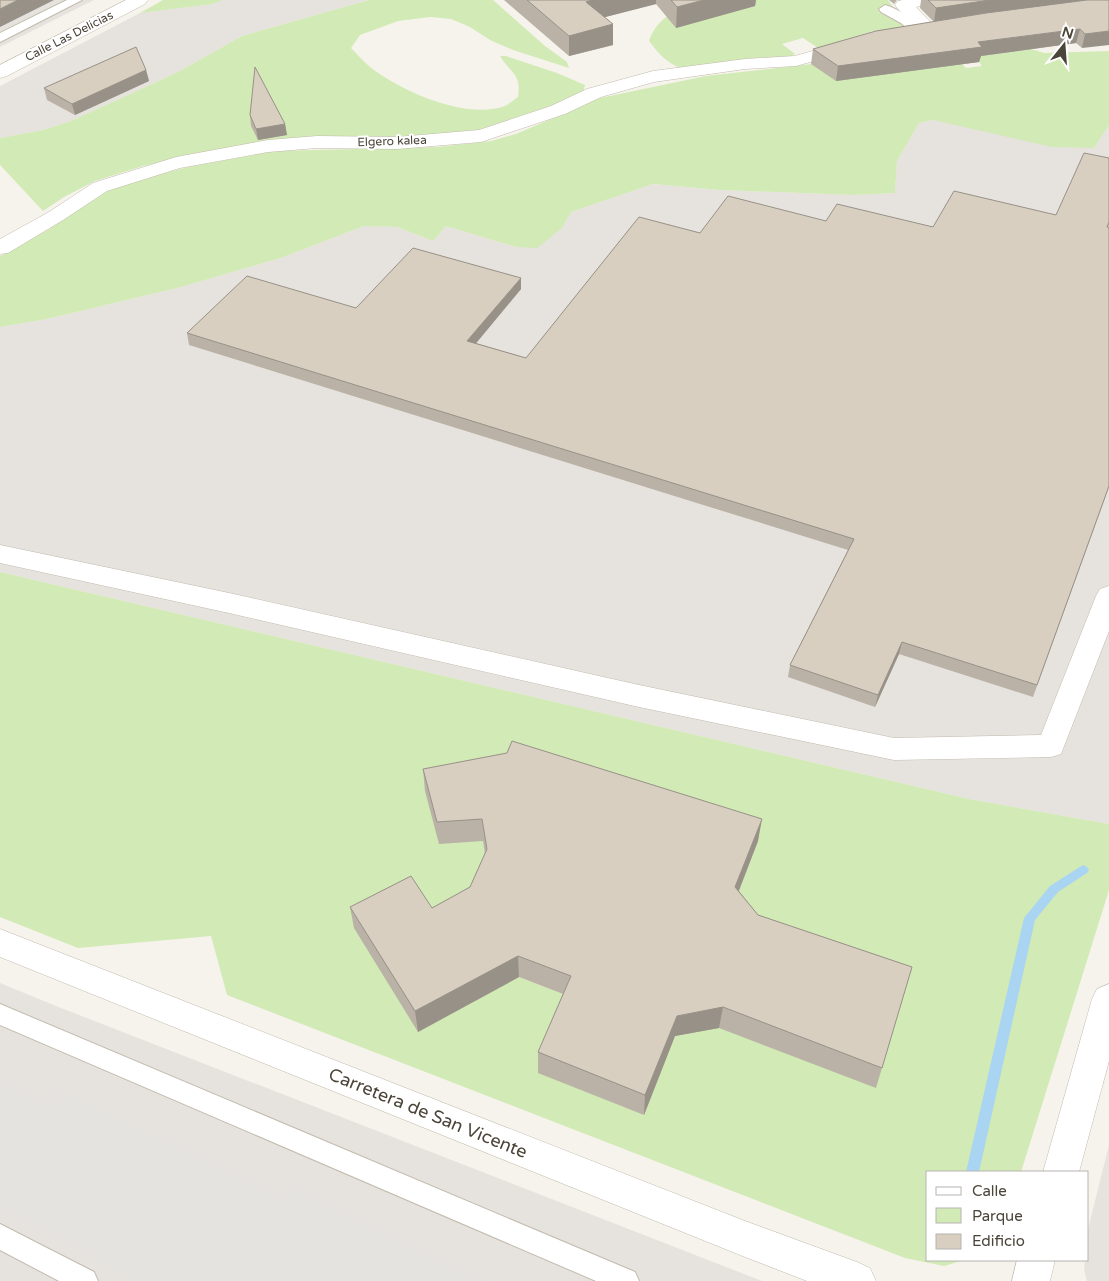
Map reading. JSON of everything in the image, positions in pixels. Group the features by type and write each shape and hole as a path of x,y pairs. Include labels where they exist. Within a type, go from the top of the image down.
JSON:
{"street":[{"name":"Calle Las Delicias","path":"0,72 139,0"},
{"path":"923,0 904,5 923,30"},
{"path":"899,34 947,27"},
{"name":"Elgero kalea","path":"0,248 56,216 100,187 176,163 268,146 317,142 397,143 481,136 558,110 594,93 653,77 745,64 796,61 862,41"},
{"path":"0,554 220,600 639,696 894,749 1050,746 1109,596"},
{"name":"Carretera de San Vicente","path":"0,943 726,1232 857,1281"},
{"path":"1061,1171 1109,999"},
{"path":"1030,1281 1036,1261"}],"lane":[{"path":"0,38 76,0"},
{"path":"885,9 923,30"},
{"path":"0,1014 626,1281"},
{"path":"0,1236 85,1281"}],"shaded area":[{"path":"0,0 94,0 0,47"},
{"path":"223,0 369,0 242,36 178,72 71,121 43,130 0,138 0,86 140,13 213,4"},
{"path":"933,120 1094,148 1109,125 1109,824 969,799 0,572 0,327 47,319 181,287 281,258 364,226 397,227 433,241 446,226 516,247 562,228 571,212 653,184 720,190 855,195 895,193 897,161 919,123"},
{"path":"0,983 56,1006 762,1281 0,1281"},
{"path":"0,1079 48,1103 58,1088 284,1196 290,1184 485,1281 135,1281 0,1210"},
{"path":"1109,1145 1109,1281 1087,1281 1084,1270 1085,1261 1089,1261 1089,1225"}],"green space":[{"path":"163,0 223,0 213,4 140,13"},
{"path":"369,0 493,0 545,46 567,62 569,68 513,50 451,19 430,17 398,21 360,35 351,48 370,67 416,94 434,101 471,109 489,109 505,106 518,97 519,89 517,78 500,56 506,56 557,73 585,85 583,93 566,101 469,133 220,149 143,166 95,181 64,197 43,211 0,165 0,138 43,130 71,121 178,72 242,36"},
{"path":"712,0 888,0 893,7 879,12 909,28 882,33 873,31 818,48 803,38 782,44 795,54 789,58 680,68 666,60 649,41 659,23 683,8"},
{"path":"1031,49 1044,53 1109,51 1109,125 1094,148 1052,147 933,120 919,123 897,161 895,193 855,195 720,190 653,184 571,212 562,228 537,248 516,247 446,226 433,241 397,227 364,226 281,258 181,287 47,319 0,327 0,256 49,229 93,198 109,189 130,182 188,167 275,151 437,147 491,141 516,134 600,98 706,76 812,64 962,64 966,68 982,66 975,57"},
{"path":"0,572 969,799 1109,824 1109,890 1021,1171 926,1171 926,1261 961,1261 944,1266 905,1258 227,995 211,936 78,948 0,917","holes":["483,841 758,841 732,908 675,1036 643,1115 571,997 519,977 418,1031 435,929 488,871"]}],"building":[{"path":"0,0 18,0 0,9"},
{"path":"527,0 592,0 586,2 613,24 569,36"},
{"path":"671,0 704,0 677,7"},
{"path":"928,0 990,0 936,8"},
{"path":"1087,0 1109,0 1109,31 1085,34 1080,29 978,42 982,47 838,66 813,49 876,31 986,13"},
{"path":"136,47 146,70 72,104 44,88"},
{"path":"255,67 285,124 256,129 250,115"},
{"path":"1084,153 1109,158 1109,222 1107,227 1109,228 1109,486 1037,685 902,642 878,695 790,665 854,539 187,333 247,276 356,308 413,248 521,278 467,341 526,358 639,217 700,233 728,196 826,221 837,204 933,227 954,191 1056,215"},
{"path":"512,741 762,819 735,887 758,915 912,967 882,1068 723,1007 677,1016 645,1095 538,1052 571,976 518,956 415,1011 350,907 411,876 432,908 470,887 487,849 482,819 437,822 423,769 507,753"}],"waterway":[{"path":"972,1171 1030,918 1054,889 1083,870"}]}
